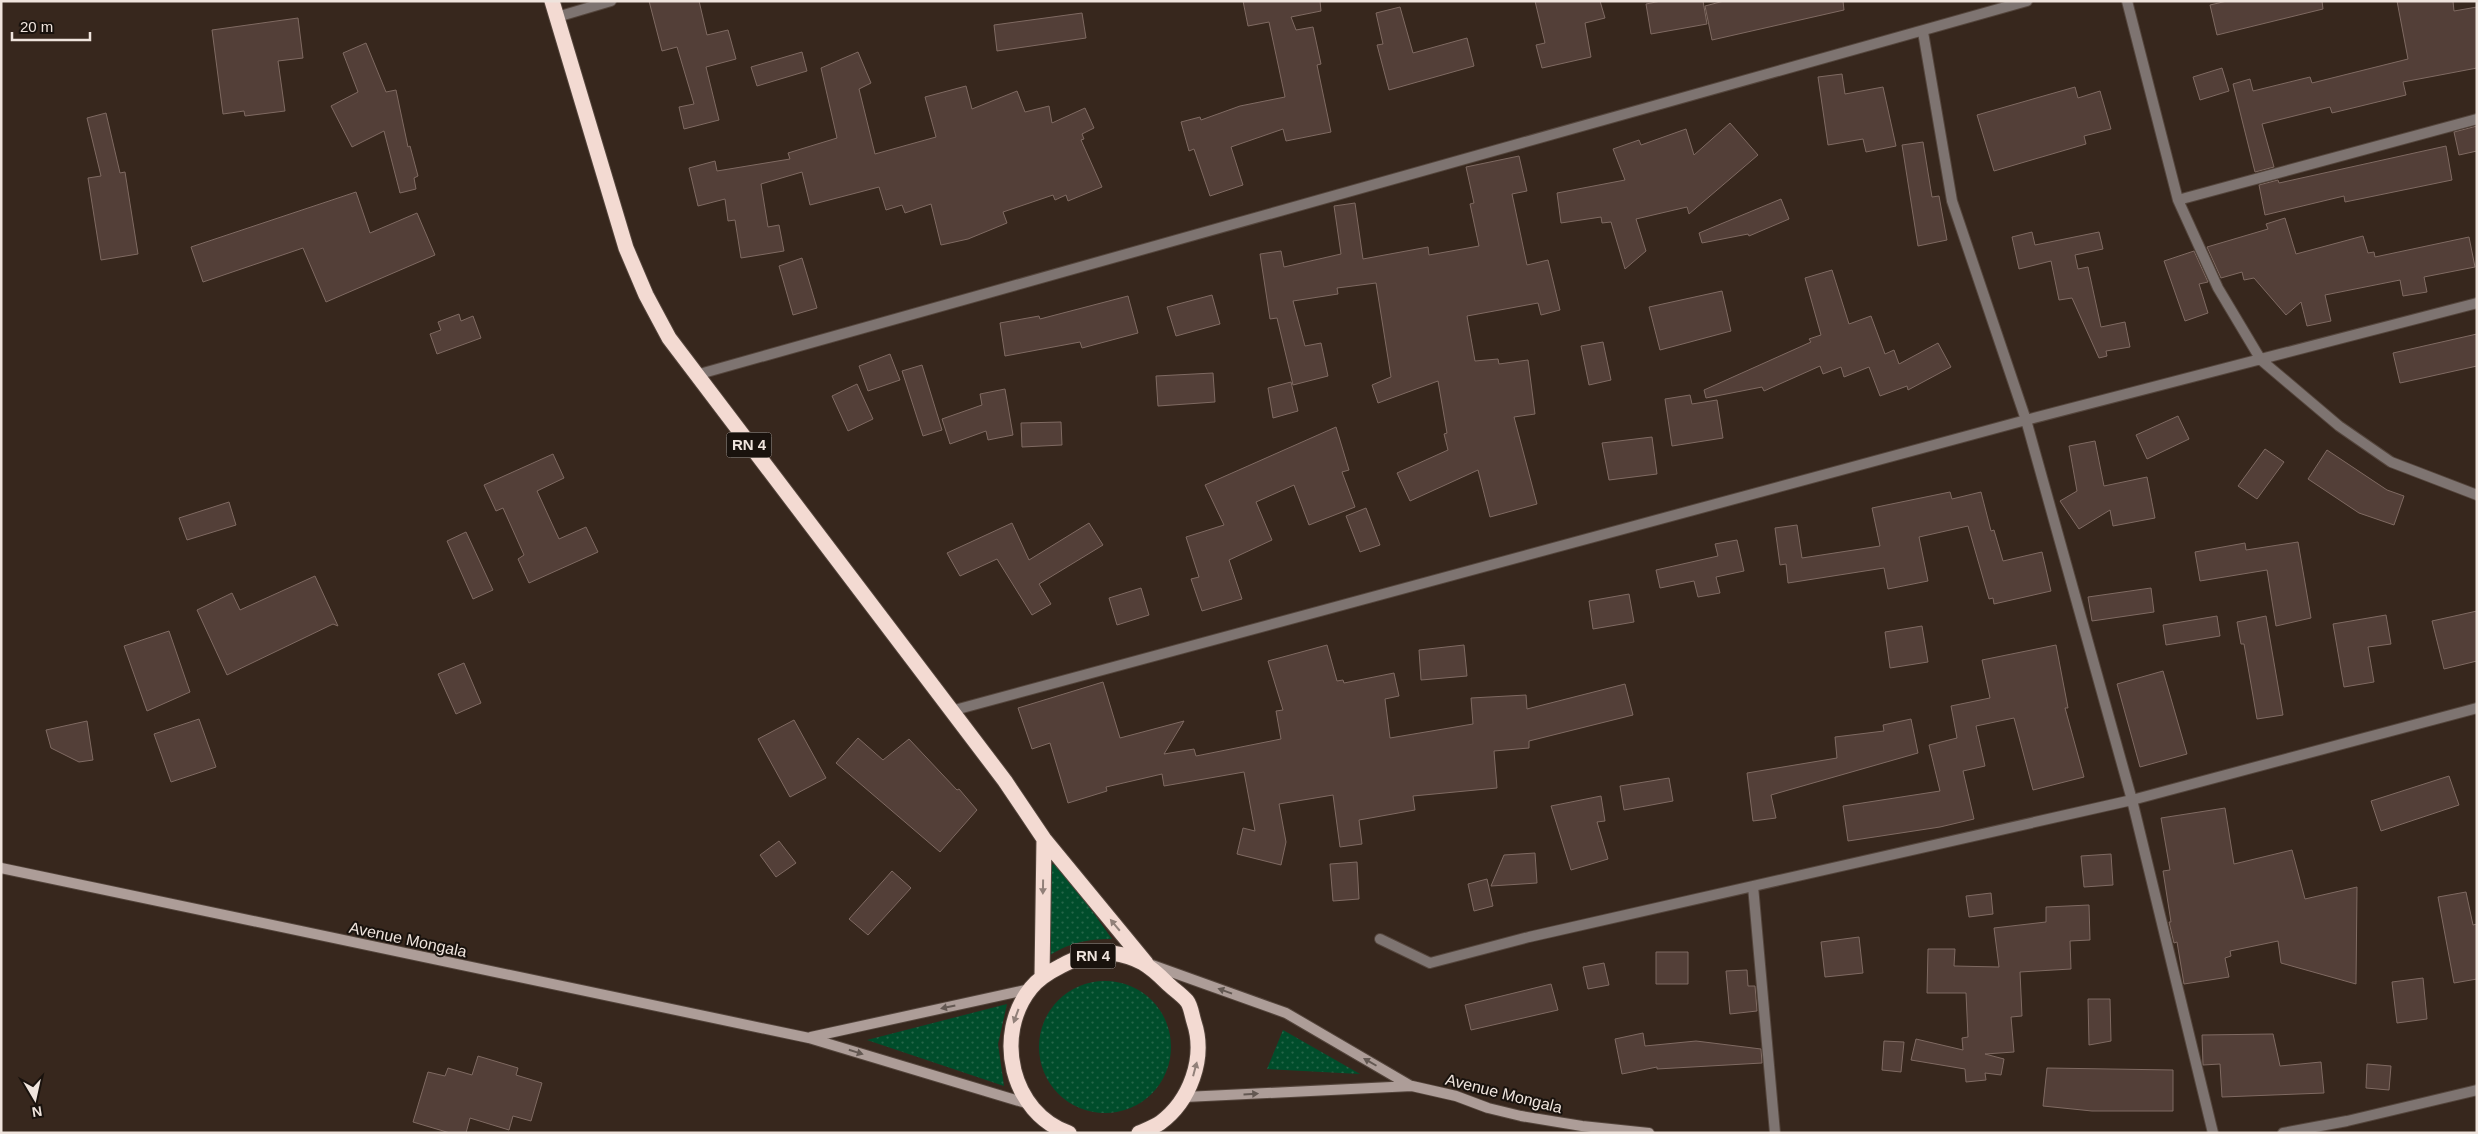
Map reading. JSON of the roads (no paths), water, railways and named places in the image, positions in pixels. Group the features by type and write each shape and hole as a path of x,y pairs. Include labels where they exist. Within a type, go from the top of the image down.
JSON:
{"highway":[{"name":"RN 4","path":"552,1 626,248 646,295 669,338 1005,782 1044,839 1146,963 1188,1002 1198,1034 1197,1067 1185,1097 1164,1128 1139,1133"},
{"path":"1042,977 1044,839"},
{"name":"RN 4","path":"1069,1133 1056,1128 1029,1104 1014,1077 1010,1046 1015,1016 1030,989 1042,977 1074,958 1111,953 1146,963"}],"street":[{"path":"557,17 610,1"},
{"path":"696,375 1923,32 2027,1"},
{"path":"2127,1 2178,200 2218,288 2261,360 2339,426 2391,462 2477,495"},
{"path":"1923,32 1952,201 2026,420 2132,800 2213,1133"},
{"path":"2178,200 2477,119"},
{"path":"951,711 2026,420 2477,303"},
{"path":"1380,939 1430,962 1529,937 2132,800 2477,708"},
{"name":"Avenue Mongala","path":"1,868 809,1038 1029,1104"},
{"path":"1753,886 1775,1133"},
{"path":"1146,963 1286,1013 1412,1086"},
{"path":"809,1038 1030,989"},
{"path":"1185,1097 1412,1086"},
{"name":"Avenue Mongala","path":"1412,1086 1456,1096 1488,1108 1521,1116 1582,1126 1649,1133"},
{"path":"2283,1133 2347,1121 2477,1090"}]}
